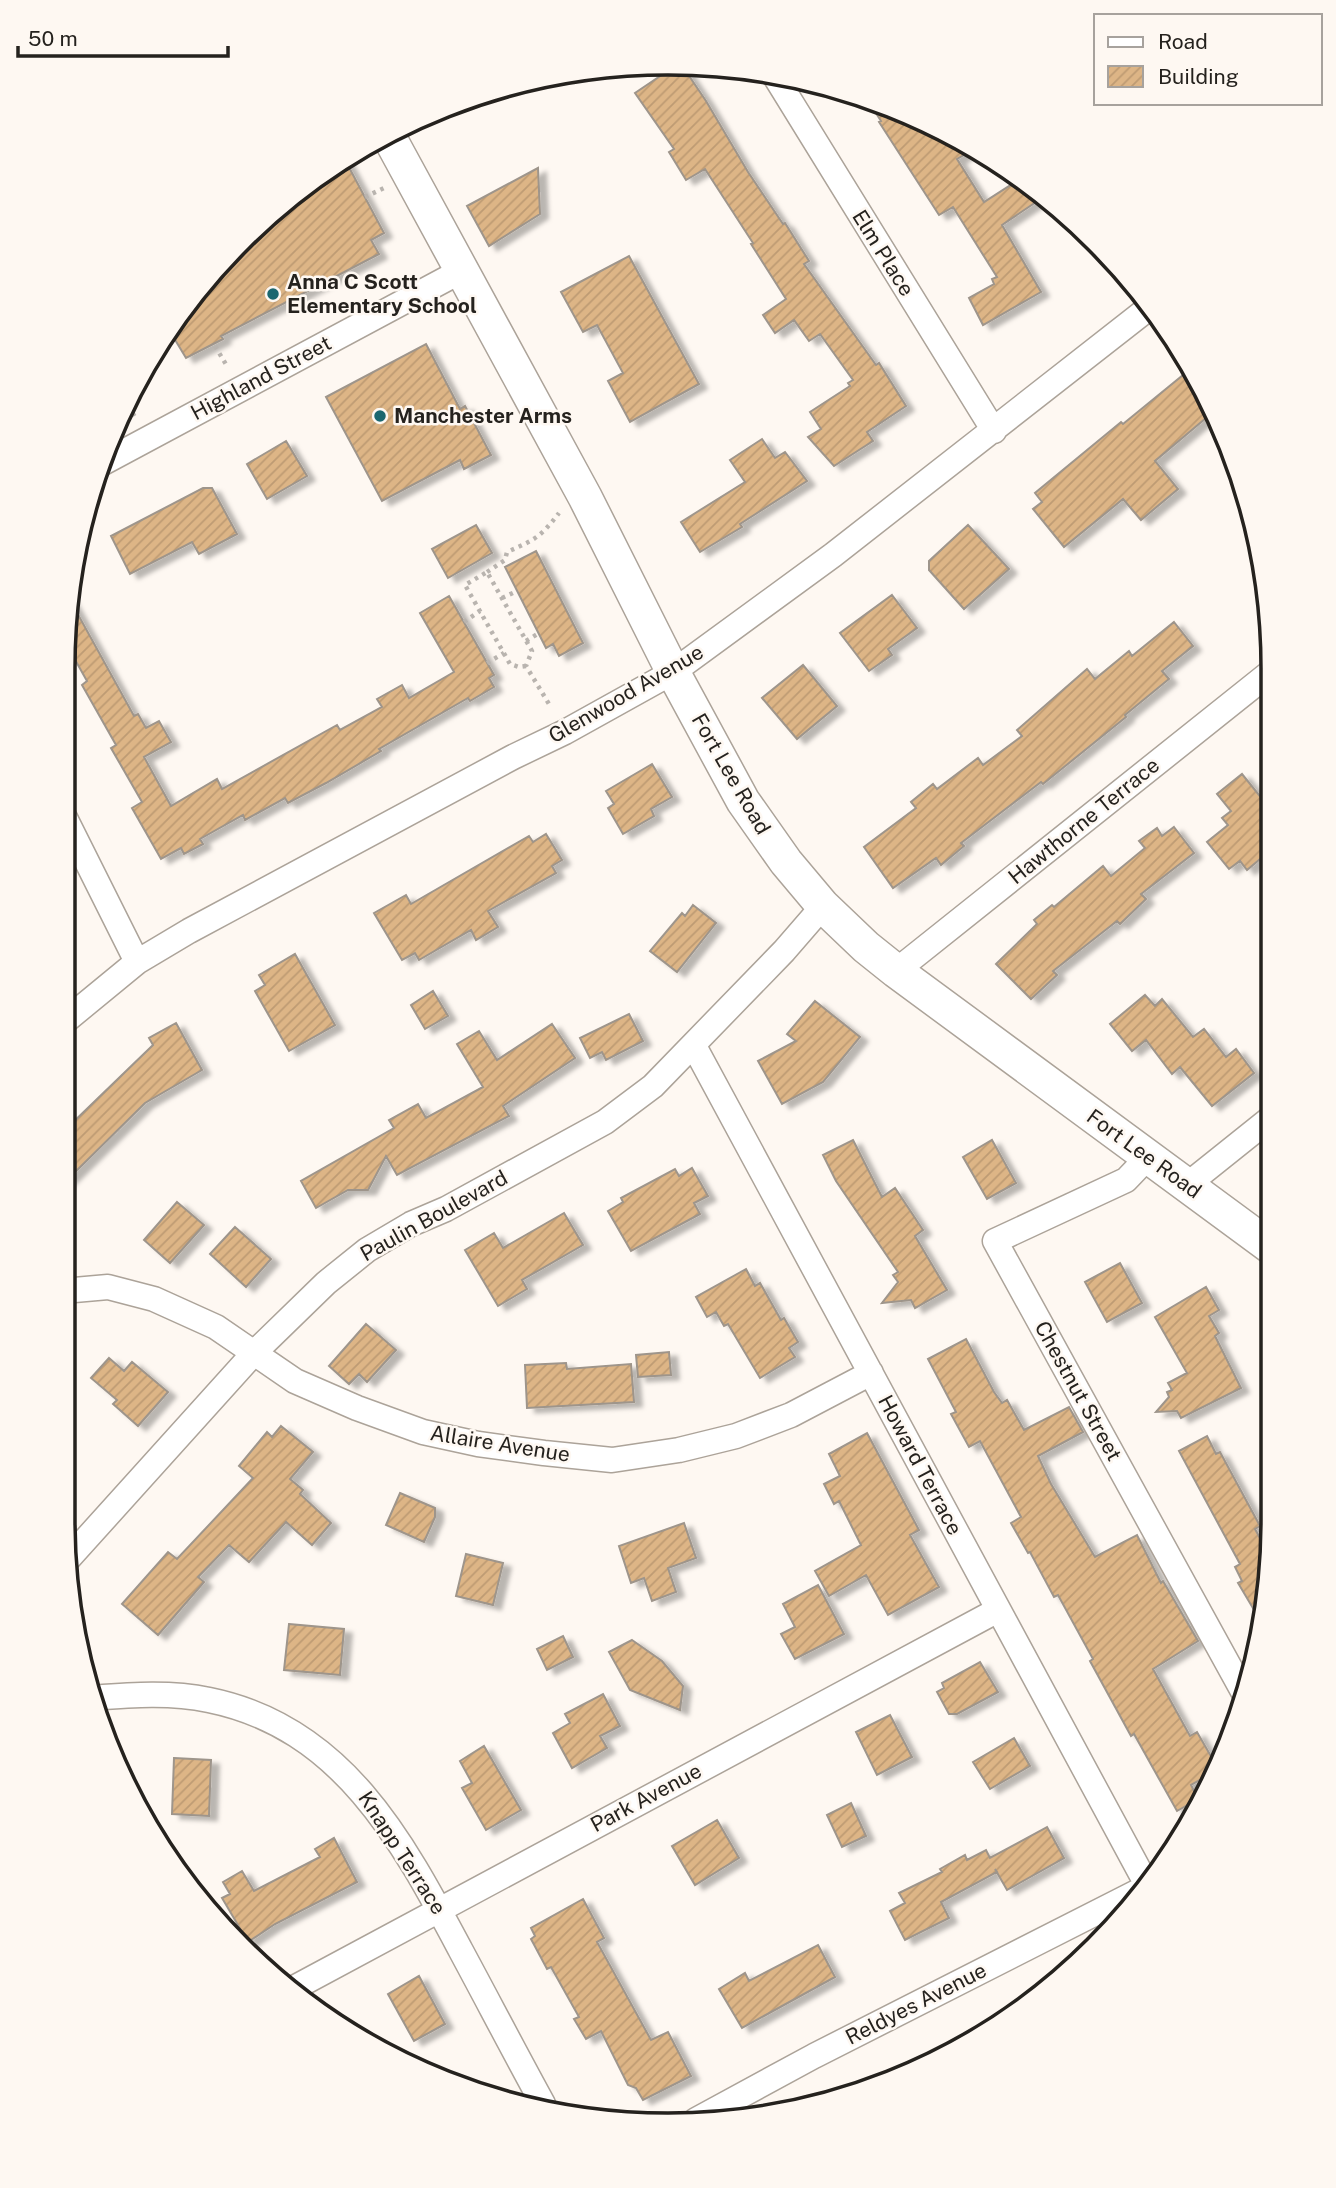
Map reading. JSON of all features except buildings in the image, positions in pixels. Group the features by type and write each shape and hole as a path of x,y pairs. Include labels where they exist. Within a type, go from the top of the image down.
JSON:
{"main road":[{"name":"Fort Lee Road","path":"393,144 585,497 673,672 743,801 786,862 823,906 896,971 1261,1240"}],"street":[{"name":"Elm Place","path":"782,87 994,431"},
{"name":"Highland Street","path":"114,457 461,271"},
{"name":"Glenwood Avenue","path":"75,1013 137,962 189,930 513,757 565,732 673,672 834,555 1142,313"},
{"name":"Hawthorne Terrace","path":"896,971 1261,680"},
{"path":"75,839 137,962"},
{"name":"Paulin Boulevard","path":"77,1550 253,1354 326,1283 367,1250 605,1122 653,1086 694,1046 823,906"},
{"name":"Howard Terrace","path":"694,1046 1142,1876"},
{"path":"1186,1185 1261,1126"},
{"name":"Chestnut Street","path":"1148,1157 1126,1180 995,1241 1238,1682"},
{"name":"Allaire Avenue","path":"75,1290 108,1287 154,1299 216,1327 295,1381 357,1408 423,1432 478,1444 611,1460 679,1450 736,1436 791,1415 871,1373"},
{"name":"Park Avenue","path":"300,1985 998,1610"},
{"name":"Knapp Terrace","path":"103,1697 165,1694 210,1700 248,1712 289,1731 330,1759 359,1787 387,1822 440,1908 540,2098"},
{"name":"Reldyes Avenue","path":"714,2110 814,2056 1123,1899"}],"path":[{"path":"215,346 228,367"},
{"path":"132,414 135,418"},
{"path":"526,666 510,664 465,585 505,560 507,552 535,540 565,508"},
{"path":"487,572 532,651 526,666"},
{"path":"502,598 517,591"},
{"path":"464,622 480,611"},
{"path":"526,640 539,634"},
{"path":"487,663 504,653"},
{"path":"526,666 549,704"}],"place":[{"name":"Anna C Scott Elementary School","path":"273,294"},
{"name":"Manchester Arms","path":"380,416"}]}
